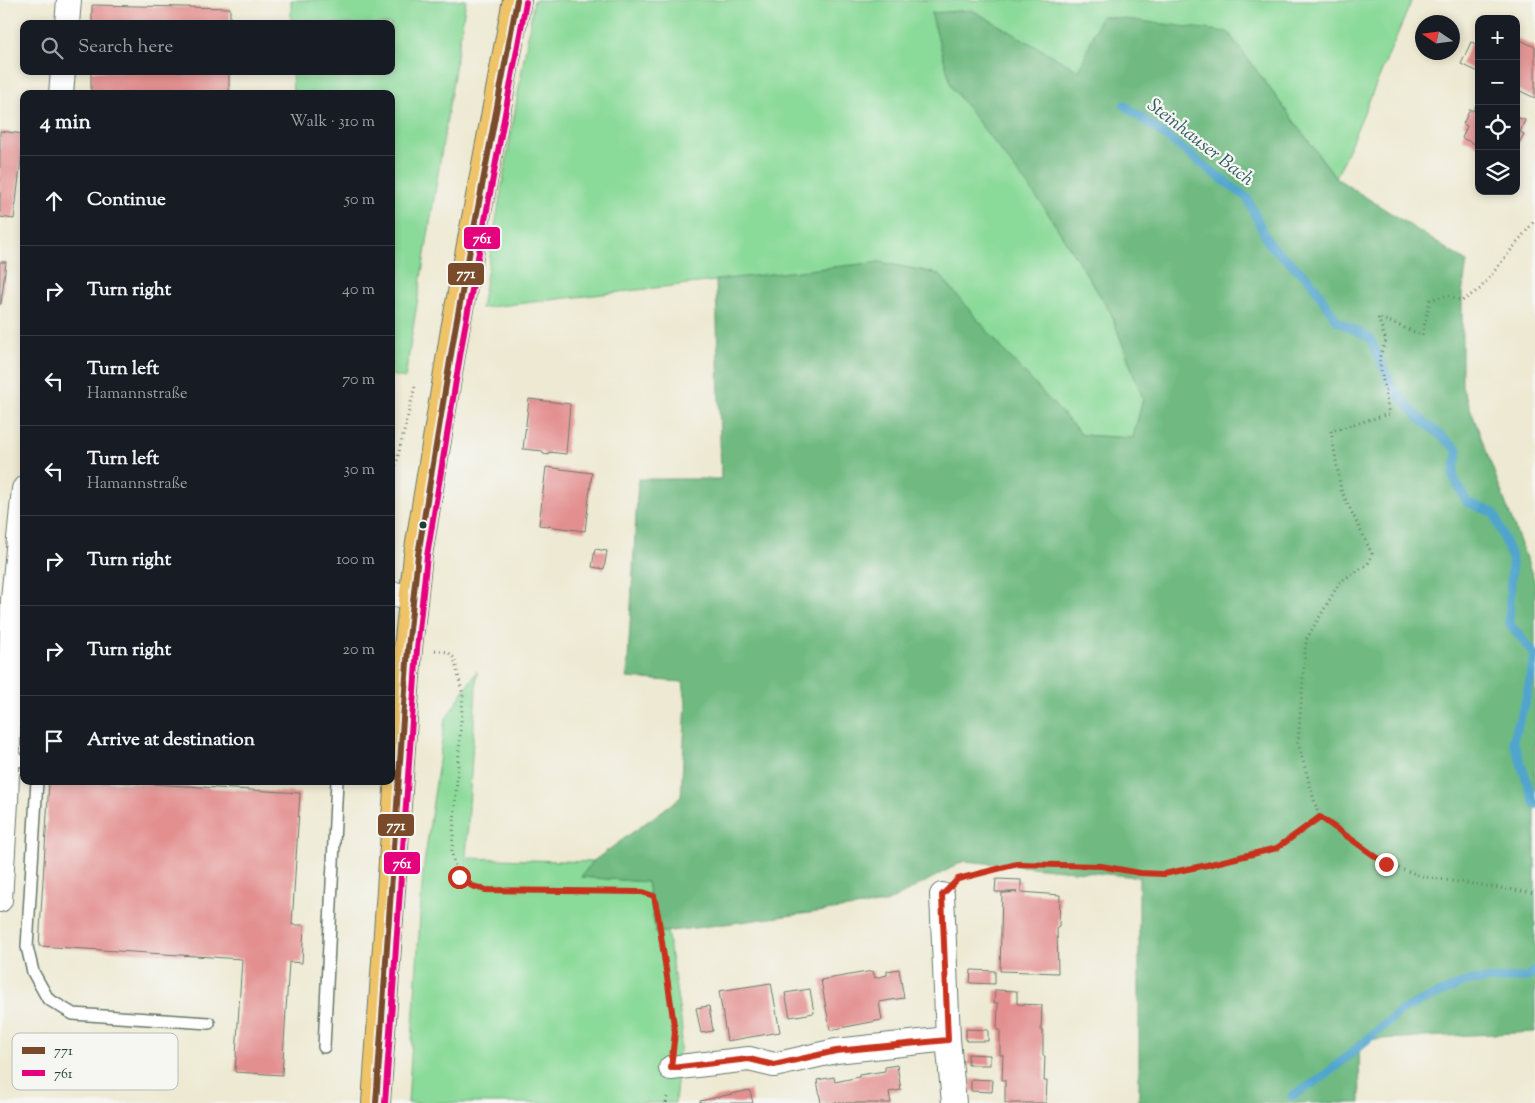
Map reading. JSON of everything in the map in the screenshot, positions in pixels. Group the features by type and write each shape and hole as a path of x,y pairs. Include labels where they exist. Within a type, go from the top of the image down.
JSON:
{"main road":[{"path":"376,1103 408,648 402,595 441,409 517,0"}],"street":[{"path":"67,20 69,0"},
{"path":"61,90 63,75"},
{"path":"0,900 16,760 12,600 20,526"},
{"path":"942,895 948,1040 954,1103"},
{"path":"671,1068 749,1059 774,1065 836,1051 948,1040"}],"lane":[{"path":"37,785 27,947 33,972 48,999 73,1014 209,1023"},
{"path":"324,1047 338,785"}],"path":[{"path":"1535,220 1480,289 1462,301 1448,295 1430,300 1422,335 1378,318 1386,341 1379,358 1389,414 1331,431 1341,490 1372,554 1368,564 1340,582 1306,640 1298,743 1320,817 1386,864 1425,877 1535,893"},
{"path":"408,648 448,652 454,658 461,682 463,695 452,850 453,865 459,877 472,886 486,890 642,892 654,896 675,1032 666,1103"},
{"path":"942,895 958,879 1017,864 1101,866 1140,873 1164,874 1277,848 1320,817"}],"green space":[{"path":"291,0 466,0 405,378 395,376 395,90 293,90 292,75 395,75 395,20 291,20"},
{"path":"534,0 1412,0 1336,178 1228,32 1080,72 972,10 1044,207 1111,313 1143,399 1133,438 1082,435 1006,353 939,274 880,262 481,308"},
{"path":"972,10 1079,71 1101,16 1228,32 1336,178 1467,262 1462,294 1462,386 1535,582 1535,1032 1359,1040 1360,1103 1139,1103 1139,877 964,861 886,903 656,933 647,882 581,877 592,862 681,797 686,702 683,682 627,678 638,479 721,479 716,280 880,262 939,274 1006,353 1082,435 1133,438 1143,399 1111,313 1044,207 952,88 931,13"},
{"path":"477,671 466,858 592,862 581,877 647,882 656,933 667,931 682,1027 675,1103 408,1103 423,871 445,720"}],"building":[{"path":"92,5 230,8 230,20 92,20"},
{"path":"1520,40 1535,47 1535,98 1520,91"},
{"path":"1471,42 1475,44 1475,70 1461,64"},
{"path":"91,75 229,75 229,90 91,90"},
{"path":"1475,107 1475,144 1462,138 1467,126 1463,124 1470,109 1473,111"},
{"path":"1520,118 1525,120 1520,132"},
{"path":"0,131 20,134 20,168 14,219 0,217"},
{"path":"1520,132 1524,134 1520,142"},
{"path":"0,262 6,262 1,304 0,304"},
{"path":"529,399 570,404 566,454 549,452 549,455 543,454 543,451 523,449"},
{"path":"546,467 592,473 585,531 539,525"},
{"path":"595,549 607,551 604,569 592,567"},
{"path":"49,785 169,785 300,793 292,925 304,925 302,963 289,962 282,1075 235,1072 242,959 39,946"},
{"path":"996,879 1021,880 1021,892 1060,895 1059,926 1057,927 1058,973 1000,971 1002,893 1017,892 995,892"},
{"path":"899,969 904,998 879,1002 882,1020 830,1030 821,980 873,971 875,978 887,975 887,971"},
{"path":"971,970 995,971 995,984 970,983"},
{"path":"771,983 780,1032 727,1041 719,991"},
{"path":"810,989 814,1013 790,1017 785,993"},
{"path":"995,990 1017,991 1017,1004 1042,1005 1041,1031 1043,1031 1043,1056 1045,1056 1044,1081 1047,1081 1046,1103 1005,1103 1005,1080 1002,1080 1003,1055 1000,1055 1000,1030 997,1030 998,1003 994,1003"},
{"path":"709,1006 713,1031 701,1033 696,1008"},
{"path":"966,1029 988,1030 988,1041 966,1041"},
{"path":"968,1054 990,1055 990,1065 968,1065"},
{"path":"897,1065 901,1090 889,1092 891,1103 821,1103 817,1080 834,1077 835,1082 859,1077 859,1075 885,1071 885,1067"},
{"path":"971,1079 993,1080 992,1092 971,1091"},
{"path":"750,1090 753,1103 700,1103 700,1101"}],"waterway":[{"name":"Steinhauser Bach","path":"1124,105 1247,198 1269,244 1310,280 1337,321 1370,338 1393,389 1419,418 1458,450 1453,476 1467,502 1494,513 1512,559 1509,623 1535,655 1525,703 1513,740 1535,805"},
{"path":"1292,1096 1323,1077 1402,1010 1468,981 1528,977 1535,971"}],"transit line":[{"name":"771","path":"376,1103 408,648 418,555 455,330 517,0"},
{"name":"761","path":"385,1103 417,649 427,556 464,332 526,2"}],"route":[{"path":"459,877 472,886 486,890 642,892 654,896 675,1032 671,1068 749,1059 774,1065 836,1051 948,1040 942,895 958,879 984,871 1017,864 1054,864 1101,866 1140,873 1164,874 1277,848 1320,817 1386,864"}]}
